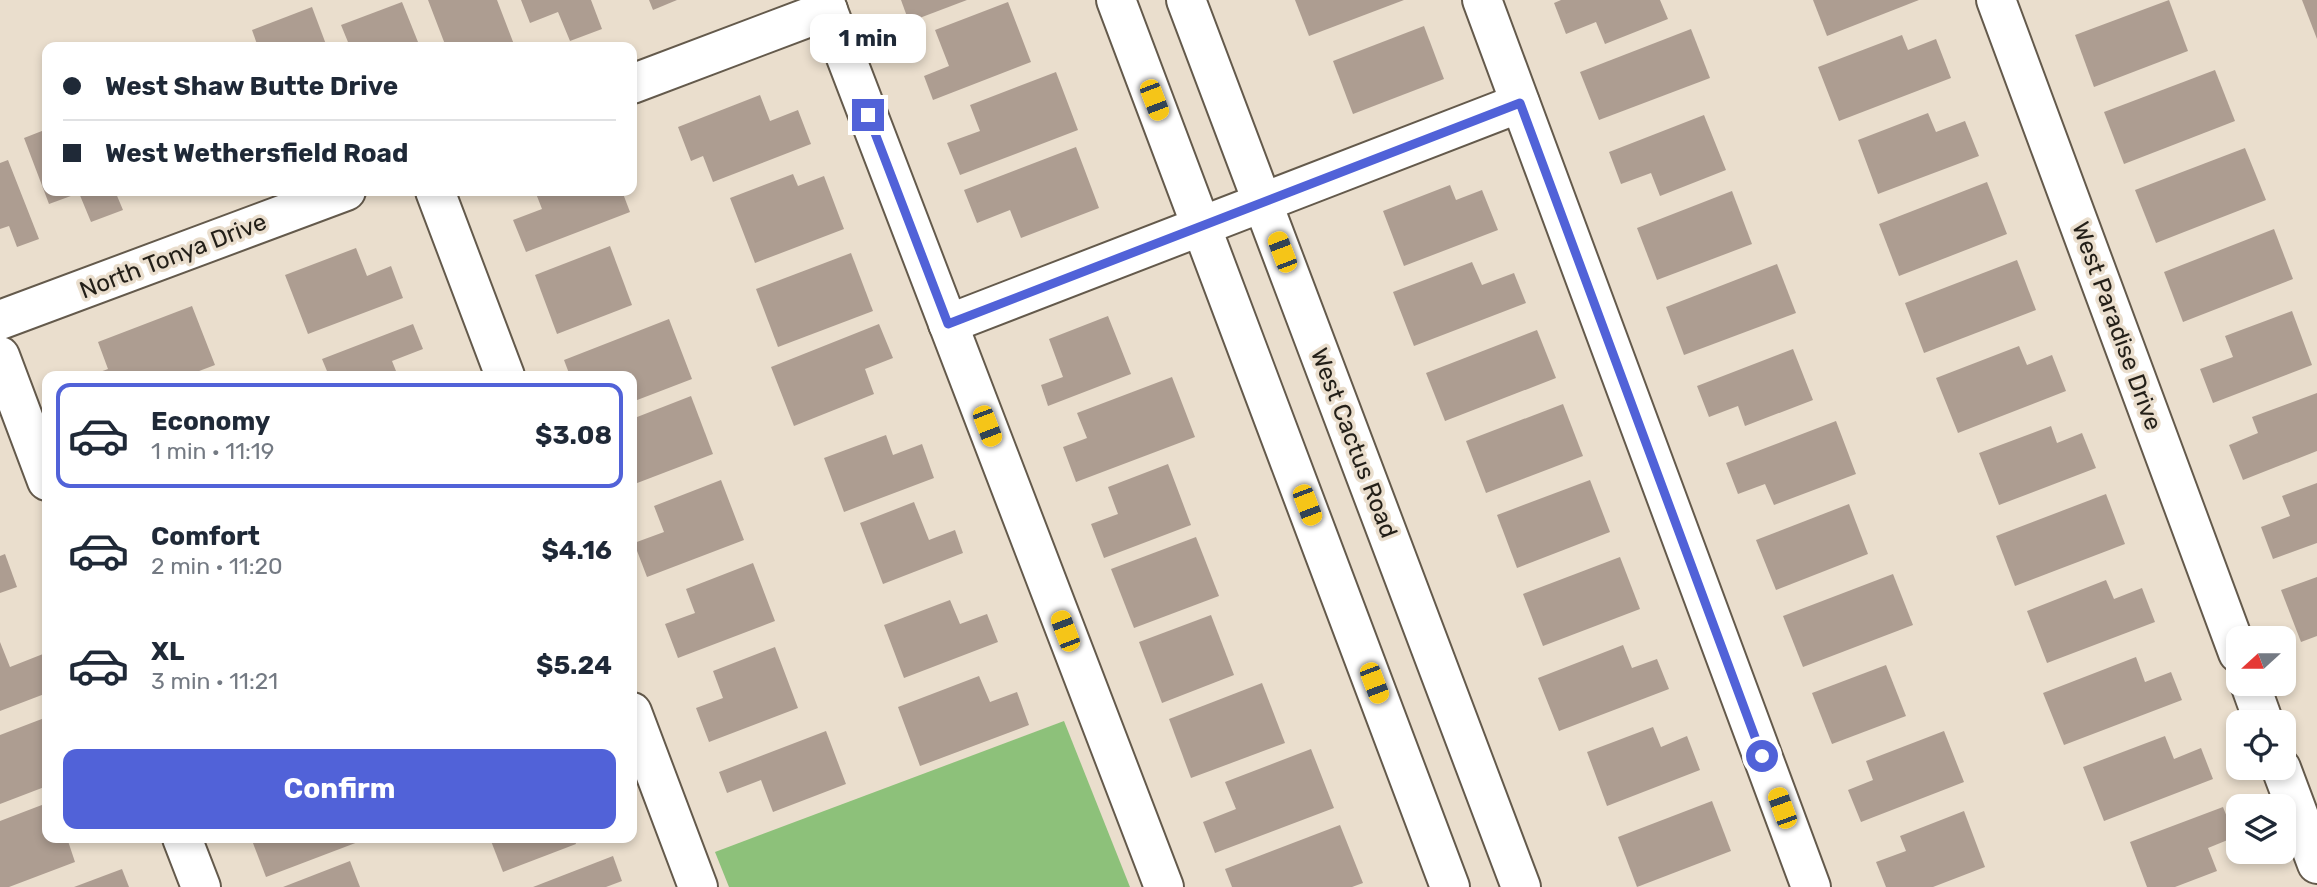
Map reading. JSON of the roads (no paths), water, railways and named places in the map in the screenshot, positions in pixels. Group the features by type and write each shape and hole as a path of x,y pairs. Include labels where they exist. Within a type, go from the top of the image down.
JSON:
{"street":[{"path":"1116,0 1450,887"},
{"name":"West Cactus Road","path":"1186,0 1521,887"},
{"path":"1482,0 1811,887"},
{"name":"West Paradise Drive","path":"1996,0 2228,626"},
{"path":"637,82 826,5 1164,887"},
{"path":"948,324 1520,103"},
{"name":"North Tonya Drive","path":"0,320 333,196"},
{"path":"437,196 503,371"},
{"path":"0,356 42,468"},
{"path":"637,725 698,887"},
{"path":"2286,780 2317,864"},
{"path":"185,843 201,887"},
{"path":"2296,887 2317,879"}]}
